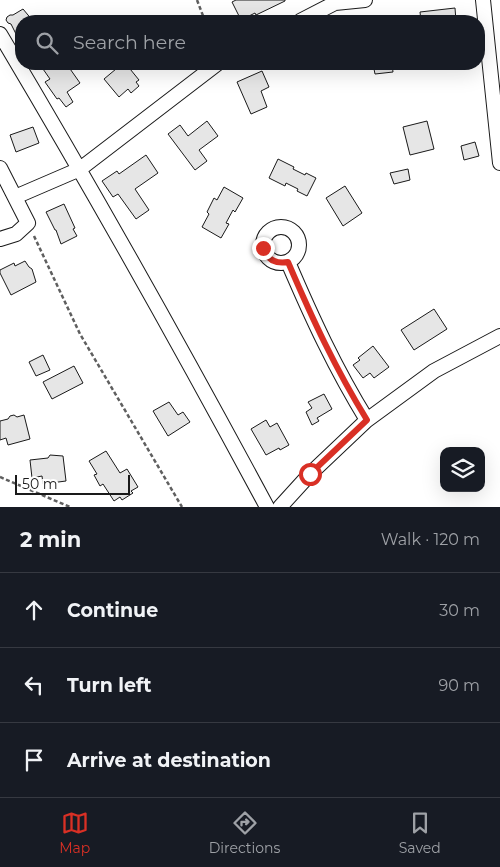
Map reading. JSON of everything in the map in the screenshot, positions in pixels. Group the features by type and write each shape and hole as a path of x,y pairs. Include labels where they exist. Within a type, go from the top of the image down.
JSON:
{"street":[{"path":"312,15 335,4 365,0"},
{"path":"483,0 485,15"},
{"path":"485,19 500,163"},
{"path":"0,34 15,59"},
{"path":"21,70 80,168 267,507"},
{"path":"15,197 80,168 210,70"},
{"path":"0,168 28,223 16,234 0,239"},
{"path":"288,262 319,335 340,377 367,420"},
{"path":"280,507 310,474 367,420 434,371 500,336"}],"path":[{"path":"197,0 203,15"},
{"path":"28,223 80,334 182,507"},
{"path":"0,477 70,507"}],"building":[{"path":"236,0 285,0 256,15 255,13 251,15 238,15 232,2"},
{"path":"455,8 456,15 420,15 420,12"},
{"path":"23,9 28,15 15,15 15,32 11,24 6,20 7,17"},
{"path":"44,70 71,70 80,83 67,92 73,102 66,107 59,98 57,99 45,82 50,79"},
{"path":"115,70 131,70 139,80 136,82 139,86 131,93 128,89 119,97 104,79"},
{"path":"374,70 393,70 393,72 375,74"},
{"path":"262,71 269,87 261,91 267,107 251,114 237,82"},
{"path":"207,121 218,136 199,150 207,161 195,170 168,134 180,125 188,136"},
{"path":"427,121 434,149 410,155 403,127"},
{"path":"33,127 39,143 16,152 10,135"},
{"path":"475,142 479,156 464,160 461,146"},
{"path":"146,155 158,173 135,189 149,210 136,219 118,194 113,197 102,181 117,171 119,174"},
{"path":"278,159 305,175 306,173 316,178 307,196 286,183 285,186 269,178"},
{"path":"408,169 410,180 394,184 390,173"},
{"path":"345,186 362,213 343,226 326,198"},
{"path":"224,187 243,198 235,212 233,210 226,223 229,224 221,238 202,227 214,198 217,200"},
{"path":"64,204 77,236 61,244 46,212"},
{"path":"25,261 32,269 36,282 11,295 0,270 14,263 15,266"},
{"path":"434,309 447,329 414,350 401,330"},
{"path":"373,346 389,367 374,378 370,373 363,378 353,365 360,360 358,358"},
{"path":"43,355 50,370 36,376 29,362"},
{"path":"74,366 83,383 52,399 43,382"},
{"path":"324,394 332,409 317,418 319,421 312,425 306,412 312,408 308,402"},
{"path":"169,402 178,415 183,412 190,422 168,436 153,411"},
{"path":"14,415 17,417 24,415 30,439 8,445 6,438 0,440 0,421"},
{"path":"266,420 270,427 277,423 289,445 266,455 251,429"},
{"path":"106,451 120,473 127,469 138,487 131,491 133,493 122,500 120,497 114,501 103,484 100,486 94,475 97,474 89,461"},
{"path":"50,455 63,456 66,481 43,484 42,476 32,478 30,460 48,458"}],"route":[{"path":"263,248 271,260 280,263 288,262 315,326 340,377 367,420 310,474"}]}
